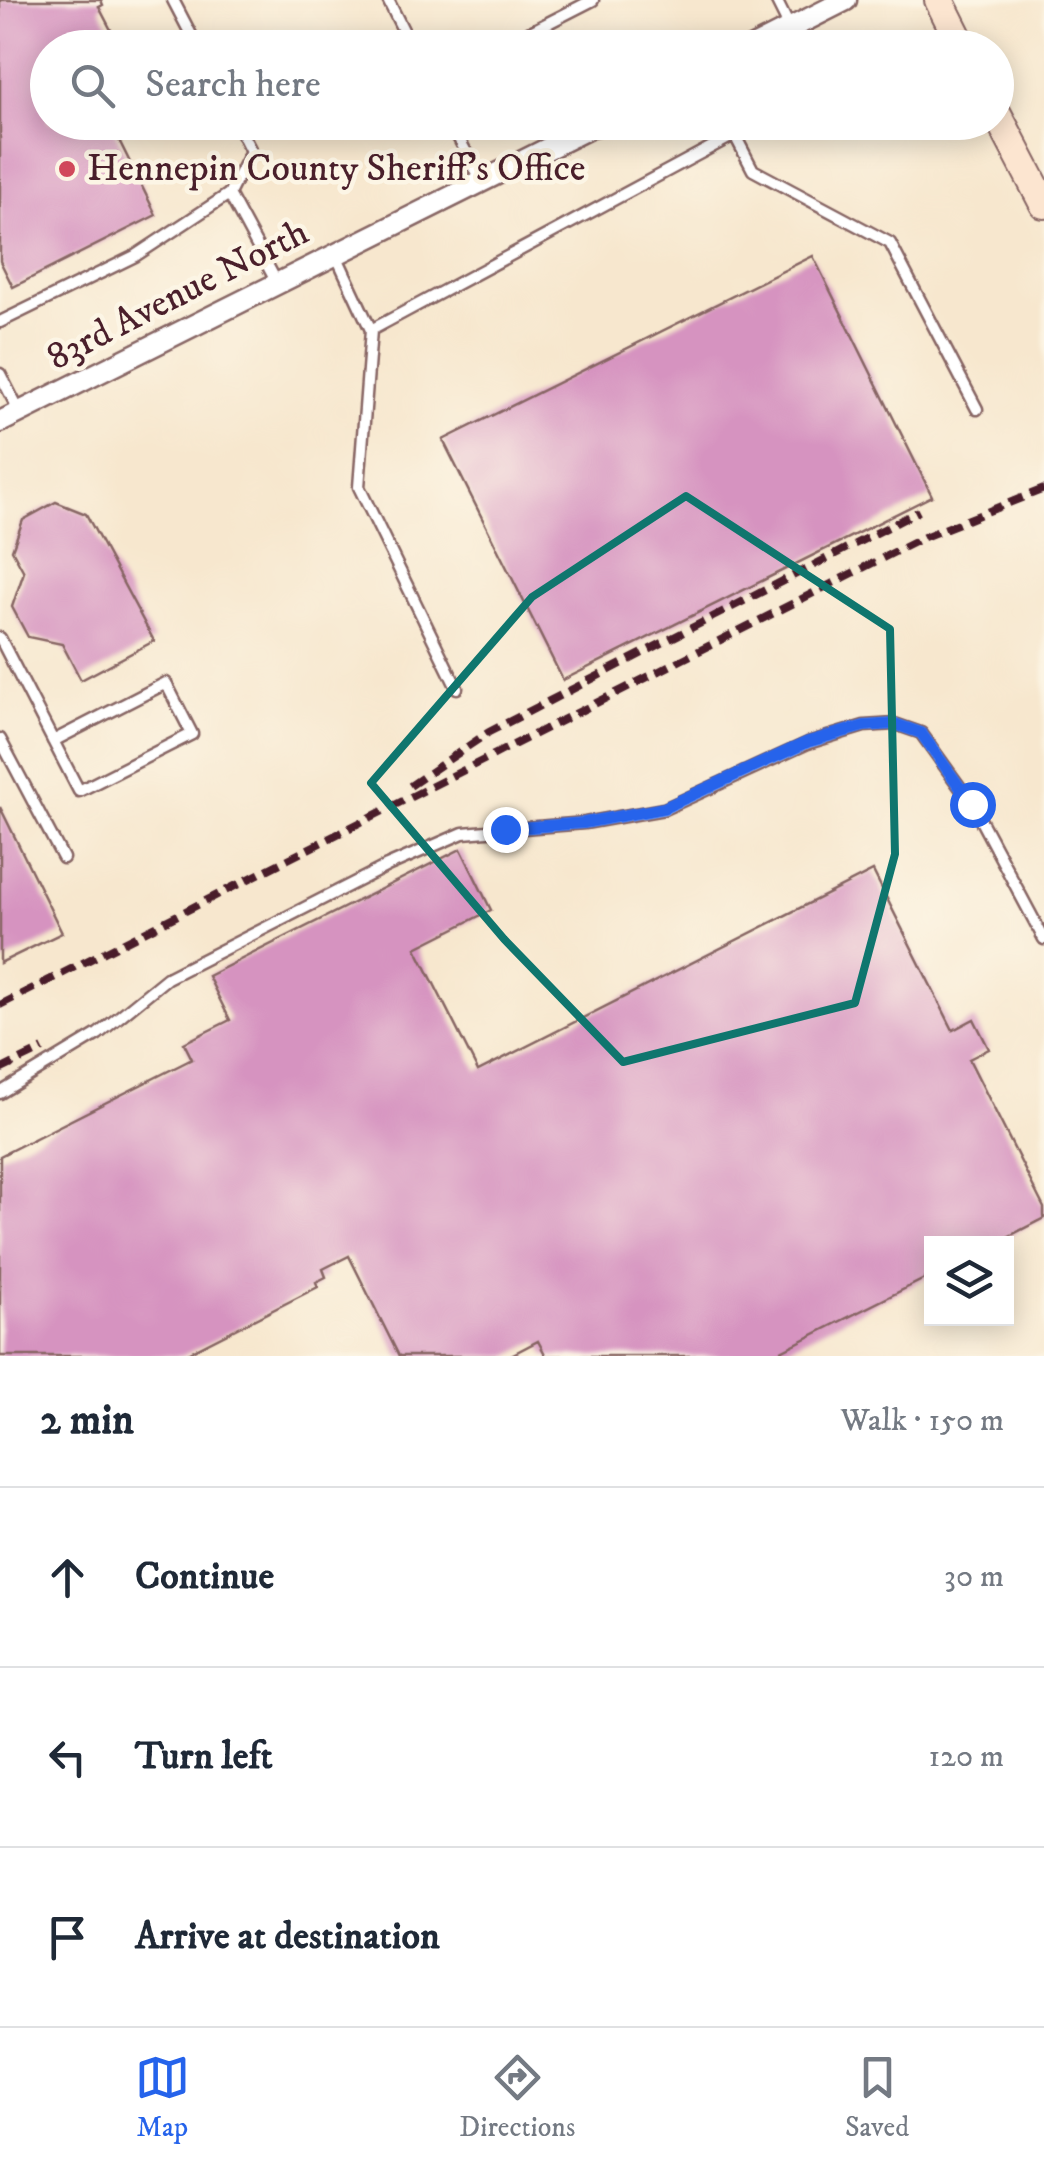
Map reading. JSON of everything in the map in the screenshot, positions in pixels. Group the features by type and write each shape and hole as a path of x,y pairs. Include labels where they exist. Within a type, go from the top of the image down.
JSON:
{"street":[{"path":"786,30 846,0"},
{"path":"939,0 954,30"},
{"name":"83rd Avenue North","path":"0,422 565,140"},
{"path":"1011,140 1044,204"}],"lane":[{"path":"173,0 189,30"},
{"path":"388,0 403,30"},
{"path":"534,30 593,0"},
{"path":"776,0 790,28"},
{"path":"0,322 135,256 229,194 250,151 245,140"},
{"path":"460,140 482,182"},
{"path":"371,330 723,140"},
{"path":"737,140 752,170 890,243 977,410"},
{"path":"229,194 277,284"},
{"path":"336,255 371,330 359,487 457,688"},
{"path":"0,374 20,412"},
{"path":"0,638 79,791 192,734 166,683 53,740"},
{"path":"0,1094 98,1034 166,978 387,866 462,833 584,823 664,808 808,742 864,726 895,724 921,733 972,804 1044,939"},
{"path":"0,738 63,858"}],"highlighted area":[{"path":"686,496 890,629 895,854 855,1003 623,1062 504,939 371,783 532,597"}],"building":[{"name":"Hennepin County Sheriff's Office","path":"0,0 101,0 103,5 99,7 111,30 30,30 30,140 119,140 156,215 13,287 0,261"},
{"path":"813,256 932,496 563,680 443,440"},
{"path":"56,502 86,514 154,641 81,680 62,644 28,637 12,607 24,572 12,550 23,520"},
{"path":"0,807 62,933 0,963"},
{"path":"461,849 491,910 416,948 478,1071 873,871 953,1030 974,1019 989,1049 969,1059 1044,1208 1044,1218 1009,1236 924,1236 924,1279 771,1356 546,1356 538,1341 509,1356 399,1356 349,1256 323,1269 326,1277 316,1282 318,1287 182,1356 0,1356 0,1156 192,1059 184,1043 230,1020 208,976"}],"railway":[{"path":"0,1005 924,537 1044,489"},
{"path":"410,786 489,732 919,511"},
{"path":"0,1070 43,1049"}],"place":[{"name":"Hennepin County Sheriff's Office","path":"67,169"}],"route":[{"path":"505,829 584,823 664,808 808,742 864,726 895,724 921,733 972,804"}]}
